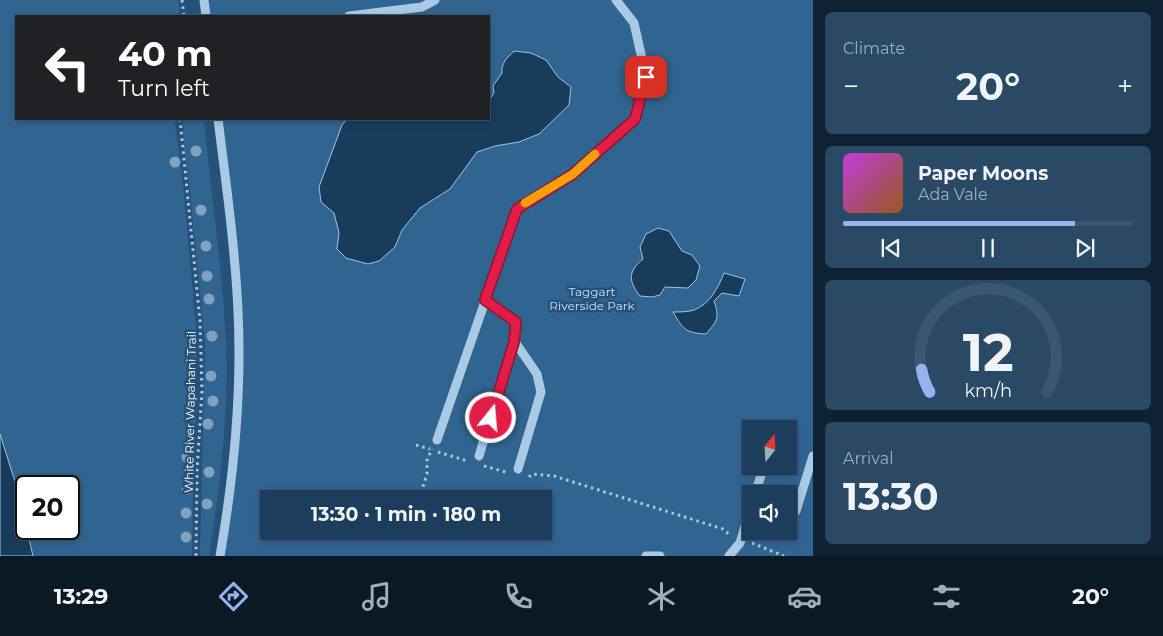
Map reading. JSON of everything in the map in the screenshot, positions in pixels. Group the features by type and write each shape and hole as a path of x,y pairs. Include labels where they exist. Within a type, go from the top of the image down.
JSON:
{"street":[{"path":"204,0 206,15"},
{"path":"357,15 422,7 435,0"},
{"path":"437,440 517,209 573,174 635,119 646,77 634,23 616,0"},
{"path":"218,120 235,270 239,353 236,434 230,500 220,556"},
{"path":"479,460 514,342 516,322 485,300"},
{"path":"514,342 538,374 541,392 517,472"},
{"path":"797,508 813,456"},
{"path":"729,556 740,543 742,536"},
{"path":"646,556 660,556"}],"path":[{"path":"182,0 184,15"},
{"name":"White River Wapahani Trail","path":"180,120 201,339 202,391 197,471 196,556"},
{"path":"421,490 427,474 427,460 437,440"},
{"path":"416,445 469,461"},
{"path":"479,460 517,472"},
{"path":"526,478 532,474 554,476 723,530 740,543 753,543 784,556"}],"green space":[{"path":"0,0 178,0 180,15 15,15 15,120 176,120 197,338 192,556 33,556 29,540 80,540 80,475 15,475 15,482 0,434"},
{"name":"Taggart Riverside Park","path":"209,0 813,0 813,556 217,556 236,434 235,270 220,120 490,120 490,15 210,15"},
{"path":"183,120 204,120 219,258 227,368 223,449 209,556 200,556 205,343 184,147"}],"shaded area":[{"path":"514,51 531,53 546,60 558,77 571,87 569,105 539,134 519,142 495,146 477,152 450,189 420,208 402,230 395,247 379,261 368,264 346,258 337,249 339,233 334,213 321,202 319,187 342,125 346,120 490,120 490,99 494,93 493,86 502,73 502,66"},
{"path":"658,228 669,231 682,251 692,255 700,266 696,280 688,288 665,287 660,295 652,297 640,296 633,286 632,272 643,259 640,247 646,234"},
{"path":"724,273 745,279 739,296 722,293 714,301 717,315 713,326 706,334 693,333 685,329 673,312 692,311 705,304 716,290"},
{"path":"0,434 15,482 15,540 29,540 33,556 0,556"}],"slow traffic":[{"path":"525,203 573,174 595,154"}],"route":[{"path":"491,418 514,342 516,322 485,300 517,209 573,174 635,119 646,77"}]}
